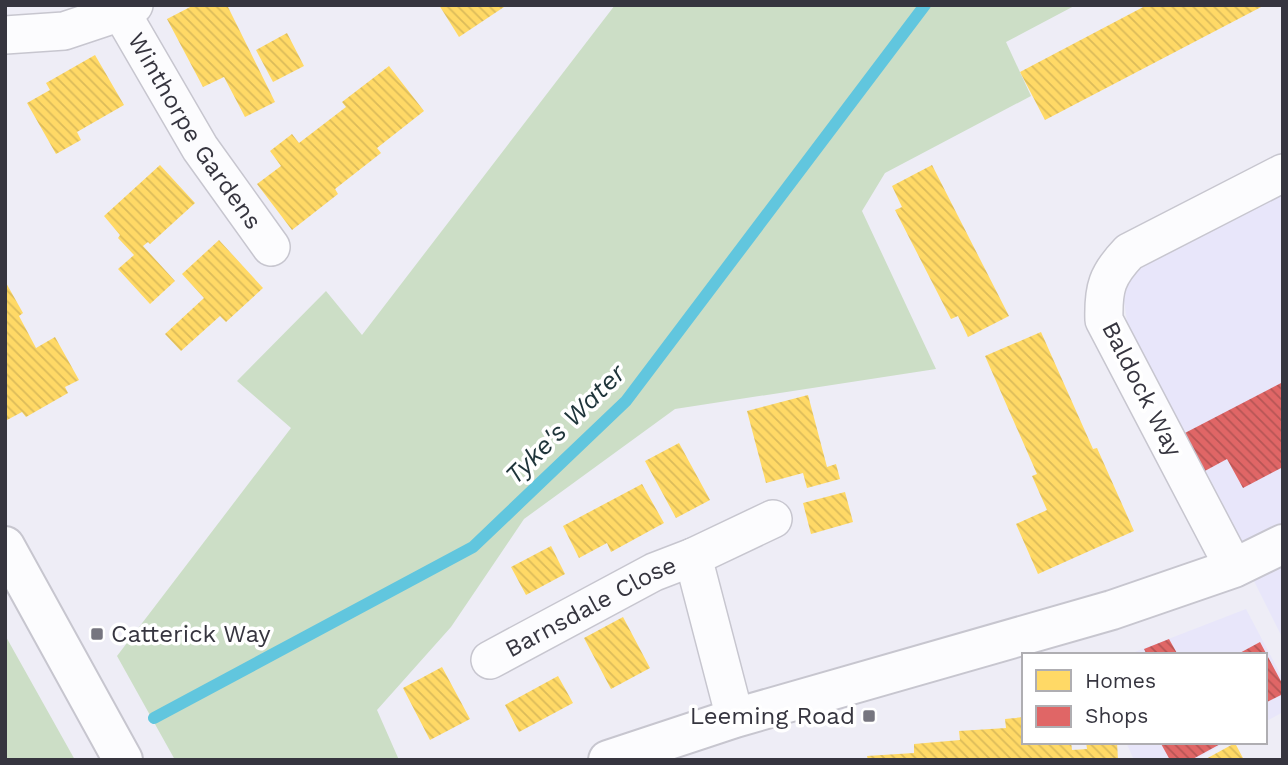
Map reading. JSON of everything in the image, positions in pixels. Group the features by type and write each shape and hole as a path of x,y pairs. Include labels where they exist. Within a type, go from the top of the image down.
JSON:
{"street":[{"path":"5,35 64,31 127,9"},
{"name":"Winthorpe Gardens","path":"127,9 200,148 271,247"},
{"name":"Baldock Way","path":"1234,568 1104,320 1103,300 1106,283 1115,266 1129,252 1283,173"},
{"name":"Barnsdale Close","path":"490,660 654,572 774,519"},
{"path":"608,760 735,718 1112,610 1234,568 1283,544"},
{"path":"5,546 123,760"},
{"name":"Barnsdale Close","path":"692,557 735,718"}],"shaded area":[{"path":"1283,189 1283,639 1128,329 1124,300 1131,274 1145,260"},
{"path":"1246,609 1283,679 1283,712 1267,721 1267,653 1132,653"},
{"path":"1127,744 1223,744 1195,760 1134,760"}],"green space":[{"path":"615,5 1076,5 1006,42 1031,96 885,173 862,211 936,369 675,409 524,519 451,627 377,710 399,760 175,760 117,656 291,428 237,381 326,291 362,335"},
{"path":"5,635 75,760 5,760"}],"building: Homes":[{"path":"194,5 227,5 275,102 245,117 224,77 203,87 167,19"},
{"path":"439,5 507,5 459,37"},
{"path":"1147,5 1265,5 1045,120 1020,72"},
{"path":"287,33 304,66 273,82 256,50"},
{"path":"95,55 124,105 77,132 81,140 56,154 27,103 50,90 46,83"},
{"path":"389,66 424,111 377,148 381,153 335,189 338,194 292,230 257,184 281,166 270,151 292,134 299,143 346,107 342,102"},
{"path":"160,165 195,203 150,244 148,242 143,246 175,281 150,304 118,269 134,255 118,238 120,235 104,216"},
{"path":"932,165 1009,316 968,337 958,316 951,319 895,210 902,207 892,186"},
{"path":"219,240 263,288 226,322 220,316 181,351 165,334 204,298 182,274"},
{"path":"5,281 23,313 19,316 36,348 55,337 79,380 65,387 68,393 26,417 22,412 7,420 5,417"},
{"path":"1041,332 1093,449 1097,448 1134,531 1038,574 1016,524 1047,510 1032,476 1037,474 985,356"},
{"path":"808,395 827,467 836,464 840,479 807,488 803,473 766,483 747,411"},
{"path":"679,443 710,500 676,518 645,461"},
{"path":"642,484 664,523 611,552 607,543 579,558 563,526"},
{"path":"845,492 853,522 811,534 803,503"},
{"path":"551,546 565,574 526,595 511,567"},
{"path":"623,617 650,668 611,689 584,638"},
{"path":"442,667 470,719 430,740 403,688"},
{"path":"558,676 573,703 519,732 505,705"},
{"path":"1022,717 1022,744 1071,744 1072,750 1087,749 1086,744 1117,744 1118,760 868,760 867,756 914,753 914,744 960,740 959,731 1006,728 1005,719"},
{"path":"1236,744 1244,760 1204,760"}],"building: Shops":[{"path":"1283,382 1283,467 1243,488 1227,459 1203,472 1183,434"},
{"path":"1169,639 1177,653 1146,653 1144,649"},
{"path":"1260,642 1266,653 1240,653"},
{"path":"1267,655 1283,685 1283,694 1267,702"},
{"path":"1161,744 1220,744 1191,760 1170,760"}],"waterway":[{"name":"Tyke's Water","path":"154,718 473,547 626,401 925,5"}],"place":[{"name":"Catterick Way","path":"97,634"},
{"name":"Leeming Road","path":"869,716"}]}
